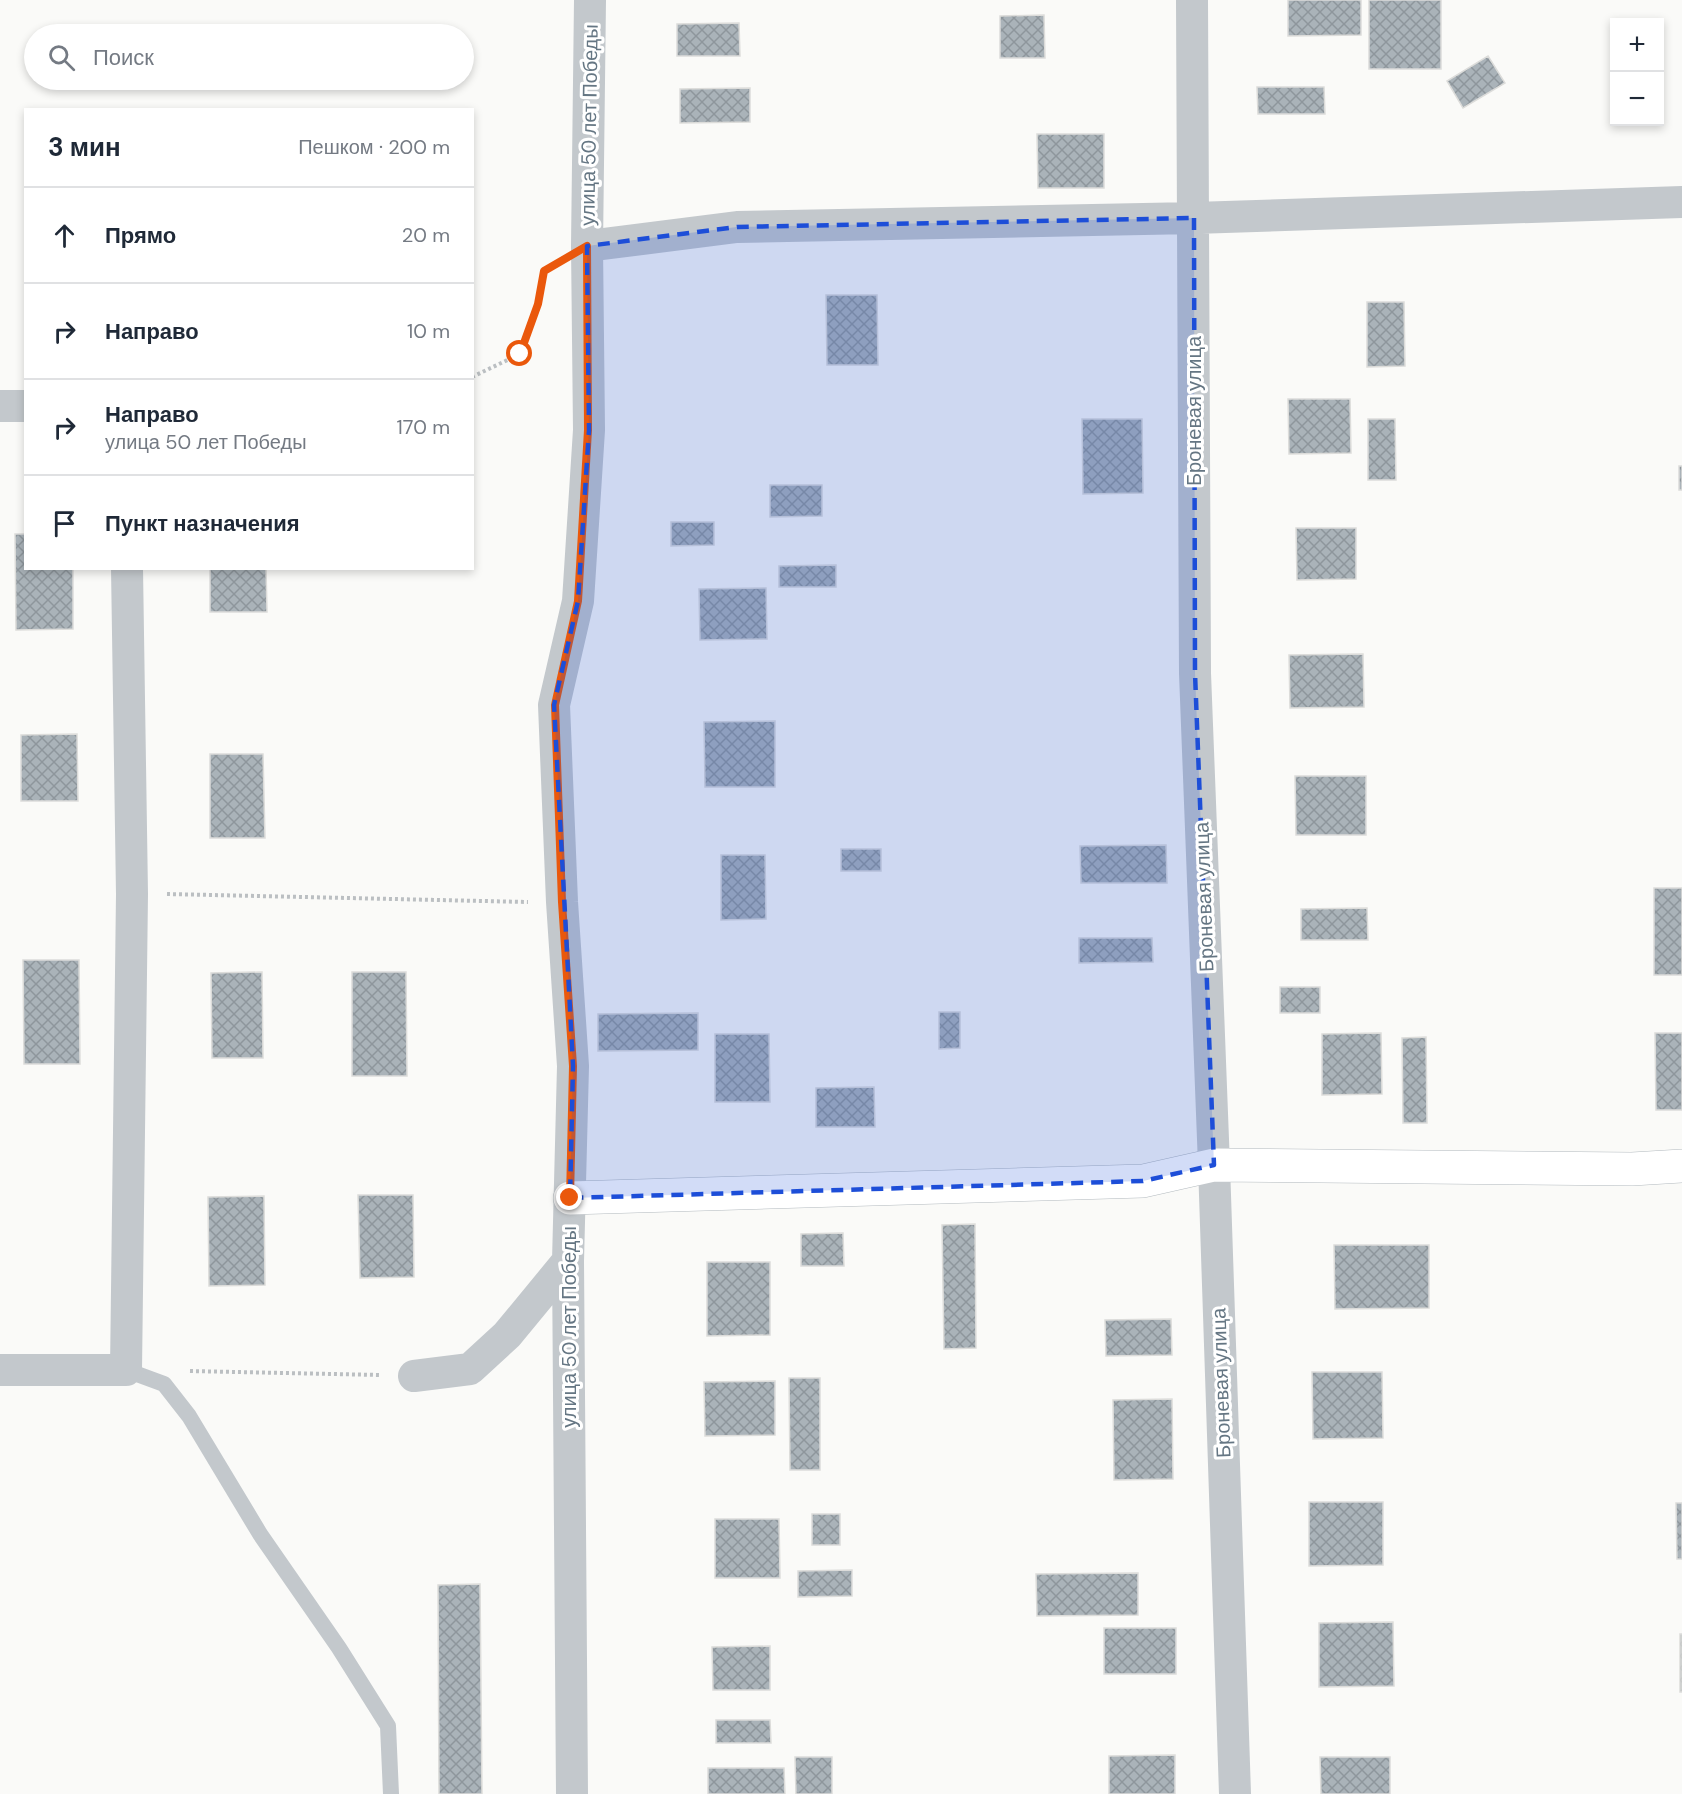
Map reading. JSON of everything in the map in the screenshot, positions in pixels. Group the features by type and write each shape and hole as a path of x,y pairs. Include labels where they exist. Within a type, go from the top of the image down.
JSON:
{"street":[{"name":"улица 50 лет Победы","path":"572,1794 567,1261 573,1066 562,902 555,705 578,601 588,430 587,246 590,0"},
{"name":"Броневая улица","path":"1192,0 1195,673 1215,1165 1235,1794"},
{"path":"587,246 737,227 1194,218 1682,202"},
{"path":"0,406 24,406"},
{"path":"0,1370 126,1370 132,894 127,570"},
{"path":"570,1198 1143,1181 1215,1165 1620,1169 1682,1166"},
{"path":"414,1376 470,1369 507,1335 567,1261"}],"lane":[{"path":"126,1370 164,1384 189,1416 260,1534 339,1648 382,1716 388,1726 391,1794"}],"path":[{"path":"474,375 520,354 538,304 544,271 587,246"},
{"path":"132,894 562,902"},
{"path":"186,1371 414,1376"}],"highlighted area":[{"path":"1194,218 1195,673 1214,1165 1143,1181 570,1198 573,1066 554,705 578,601 589,430 587,246 737,227"}],"building":[{"path":"1288,0 1361,0 1361,35 1288,36"},
{"path":"1369,0 1441,0 1441,69 1369,69"},
{"path":"1044,15 1045,58 1000,58 1000,16"},
{"path":"739,23 740,56 677,56 677,24"},
{"path":"1488,56 1505,83 1463,108 1447,81"},
{"path":"1257,87 1324,87 1325,114 1258,114"},
{"path":"750,88 750,122 680,123 680,89"},
{"path":"1037,134 1104,134 1104,188 1038,188"},
{"path":"826,295 877,295 878,365 827,365"},
{"path":"1367,302 1404,302 1405,366 1367,367"},
{"path":"1288,399 1350,399 1351,453 1289,454"},
{"path":"1082,419 1142,419 1143,493 1083,494"},
{"path":"1368,419 1395,419 1396,480 1368,480"},
{"path":"1679,466 1682,466 1682,490 1679,490"},
{"path":"770,485 822,485 822,516 770,517"},
{"path":"671,522 714,522 714,545 671,546"},
{"path":"1296,528 1356,528 1356,579 1297,580"},
{"path":"15,534 24,534 24,570 73,570 73,629 16,630"},
{"path":"836,565 836,587 779,587 779,566"},
{"path":"210,570 266,570 267,612 210,612"},
{"path":"766,588 767,639 700,640 699,589"},
{"path":"1363,654 1364,707 1290,708 1289,655"},
{"path":"775,721 775,787 705,787 704,722"},
{"path":"77,734 78,801 21,801 21,735"},
{"path":"210,754 263,754 265,838 210,838"},
{"path":"1295,776 1366,776 1366,835 1296,835"},
{"path":"1166,845 1167,883 1081,883 1080,846"},
{"path":"841,849 881,849 881,871 841,871"},
{"path":"721,855 765,855 766,919 721,920"},
{"path":"1654,888 1682,888 1682,975 1654,975"},
{"path":"1367,908 1368,940 1301,940 1301,909"},
{"path":"1079,938 1152,938 1153,962 1079,963"},
{"path":"23,960 79,960 80,1064 24,1064"},
{"path":"262,972 263,1058 212,1058 211,973"},
{"path":"352,972 406,972 407,1076 352,1076"},
{"path":"1280,987 1320,987 1320,1013 1280,1013"},
{"path":"939,1012 960,1012 960,1048 939,1049"},
{"path":"698,1013 698,1050 598,1051 598,1014"},
{"path":"1381,1033 1382,1094 1322,1095 1322,1034"},
{"path":"1655,1033 1682,1033 1682,1110 1656,1110"},
{"path":"715,1034 769,1034 770,1102 715,1102"},
{"path":"1426,1037 1427,1123 1403,1123 1402,1038"},
{"path":"874,1087 875,1127 816,1127 816,1088"},
{"path":"358,1195 413,1195 414,1277 360,1278"},
{"path":"264,1196 265,1285 209,1286 208,1197"},
{"path":"975,1224 976,1348 944,1349 942,1225"},
{"path":"843,1233 844,1266 801,1266 801,1234"},
{"path":"1334,1245 1429,1245 1429,1308 1335,1309"},
{"path":"707,1262 770,1262 770,1335 707,1336"},
{"path":"1171,1319 1172,1355 1106,1356 1105,1320"},
{"path":"1312,1372 1382,1372 1383,1438 1313,1439"},
{"path":"789,1378 820,1378 820,1470 790,1470"},
{"path":"775,1381 775,1435 705,1436 704,1382"},
{"path":"1172,1399 1173,1479 1114,1480 1113,1400"},
{"path":"1309,1502 1383,1502 1383,1565 1309,1566"},
{"path":"1676,1503 1682,1503 1682,1559 1677,1559"},
{"path":"812,1514 840,1514 840,1545 812,1545"},
{"path":"715,1519 779,1519 780,1578 715,1578"},
{"path":"852,1570 852,1596 798,1597 798,1571"},
{"path":"1138,1573 1138,1615 1037,1616 1036,1574"},
{"path":"480,1584 482,1794 439,1794 438,1585"},
{"path":"1393,1622 1394,1686 1319,1687 1319,1623"},
{"path":"1104,1628 1176,1628 1176,1674 1104,1674"},
{"path":"1680,1634 1682,1634 1682,1692 1680,1692"},
{"path":"770,1646 770,1690 713,1690 712,1647"},
{"path":"716,1720 770,1720 771,1743 716,1743"},
{"path":"1175,1755 1175,1794 1109,1794 1109,1756"},
{"path":"795,1757 832,1757 832,1794 796,1794"},
{"path":"1320,1757 1390,1757 1390,1794 1321,1794"},
{"path":"708,1768 784,1768 785,1794 708,1794"}],"route":[{"path":"520,354 538,304 544,271 587,246 588,430 578,601 555,705 562,902 573,1066 570,1198"}]}
